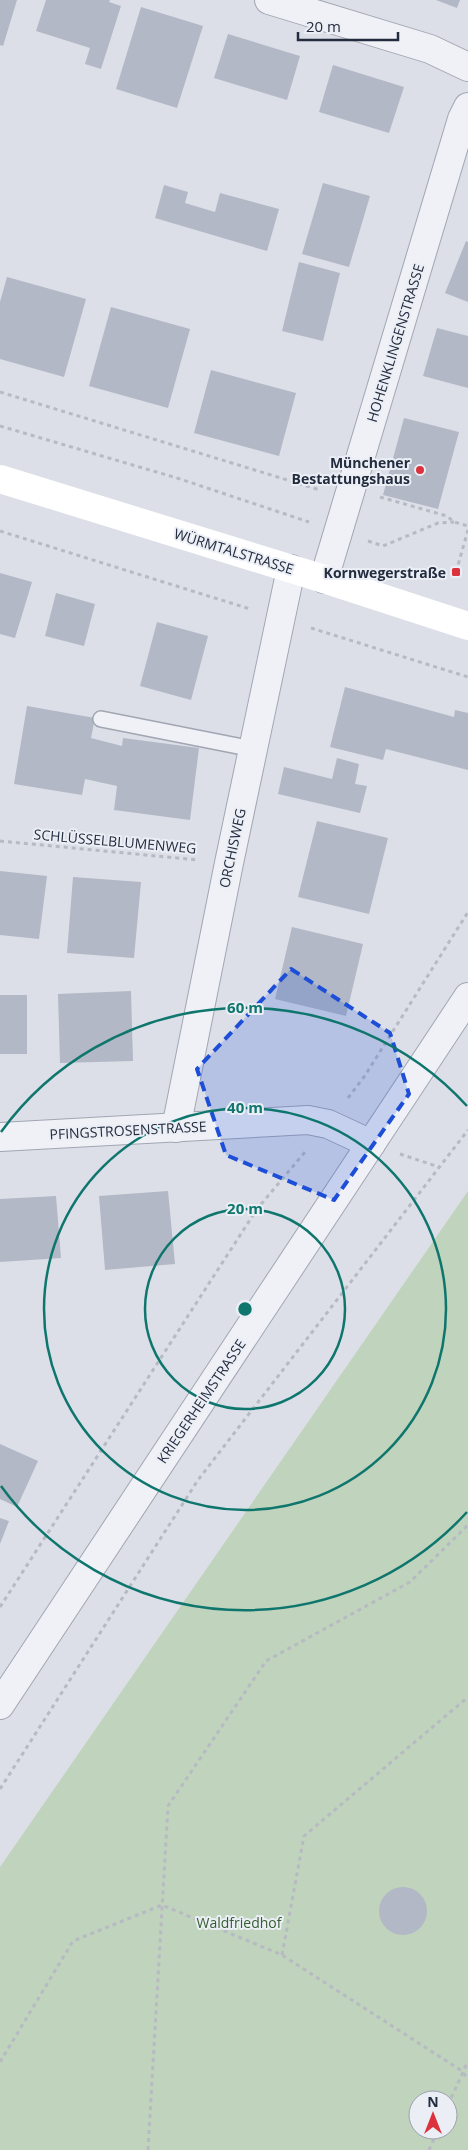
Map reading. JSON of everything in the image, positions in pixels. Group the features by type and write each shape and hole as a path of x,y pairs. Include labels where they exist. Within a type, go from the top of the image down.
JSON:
{"main road":[{"name":"WÜRMTALSTRASSE","path":"0,479 324,578 468,626"}],"street":[{"path":"270,0 430,48 468,67"},
{"name":"HOHENKLINGENSTRASSE","path":"324,578 462,119 468,107"},
{"name":"ORCHISWEG","path":"176,1128 229,863 292,569"},
{"name":"KRIEGERHEIMSTRASSE","path":"0,1705 468,997"},
{"name":"PFINGSTROSENSTRASSE","path":"0,1137 308,1120 328,1124 371,1144"}],"lane":[{"path":"102,719 253,749"}],"path":[{"path":"0,392 348,499 365,503 371,495 447,516 454,522"},
{"path":"0,426 177,478 384,546 438,523 454,522 468,526"},
{"path":"456,572 468,530"},
{"path":"0,532 468,677"},
{"name":"SCHLÜSSELBLUMENWEG","path":"0,841 229,863"},
{"path":"0,1607 257,1208 328,1124 364,1077 468,912"},
{"path":"0,1789 198,1480 468,1130"},
{"path":"371,1144 439,1167"},
{"path":"148,2150 168,1806 266,1661 410,1582 468,1525"},
{"path":"282,1955 304,1836 468,1697"},
{"path":"0,2062 73,1941 162,1905 282,1955 462,2071 468,2080"},
{"path":"454,2090 468,2062"}],"highlighted area":[{"path":"291,969 390,1033 409,1094 334,1200 226,1155 197,1069"}],"green space":[{"name":"Waldfriedhof","path":"468,1191 468,2150 0,2150 0,1867"}],"building":[{"path":"0,0 17,0 3,46 0,45"},
{"path":"46,0 110,0 109,2 121,6 101,69 85,64 90,48 36,31"},
{"path":"436,0 460,0 457,8"},
{"path":"141,7 203,26 177,108 116,89"},
{"path":"228,34 300,56 287,100 214,78"},
{"path":"333,65 404,87 389,133 319,112"},
{"path":"323,183 370,196 349,267 302,254"},
{"path":"164,185 188,192 185,203 215,212 220,193 279,209 267,251 155,218"},
{"path":"466,241 468,242 468,302 445,293"},
{"path":"299,262 340,273 323,341 282,331"},
{"path":"7,277 86,299 64,377 0,359 0,302"},
{"path":"111,307 190,329 168,408 89,386"},
{"path":"437,328 468,336 468,388 423,376"},
{"path":"211,370 296,393 279,456 194,433"},
{"path":"404,418 459,432 438,509 383,495"},
{"path":"0,573 32,582 15,638 0,634"},
{"path":"56,593 95,604 84,646 45,636"},
{"path":"157,622 208,636 191,700 140,686"},
{"path":"345,687 454,717 455,710 468,713 468,770 386,749 383,760 330,747"},
{"path":"27,706 95,718 91,738 122,746 123,738 199,748 190,820 114,810 117,786 85,779 82,795 14,784"},
{"path":"337,758 359,764 355,784 367,786 360,813 278,794 284,767 332,779"},
{"path":"317,821 388,838 369,914 298,897"},
{"path":"0,871 47,876 39,939 0,935"},
{"path":"73,877 141,882 134,958 67,953"},
{"path":"292,927 363,944 346,1016 275,999"},
{"path":"131,991 133,1061 60,1063 58,994"},
{"path":"0,995 27,995 27,1054 0,1054"},
{"path":"168,1191 175,1264 105,1270 99,1196"},
{"path":"56,1196 61,1258 0,1262 0,1199"},
{"path":"0,1444 38,1461 17,1507 0,1499"},
{"path":"0,1518 9,1521 0,1544"},
{"path":"398,1887 408,1887 417,1891 423,1897 427,1911 423,1925 417,1931 408,1935 398,1935 389,1931 383,1925 379,1916 379,1906 383,1897 389,1891"}],"place":[{"name":"Münchener Bestattungshaus","path":"420,470"},
{"name":"Kornwegerstraße","path":"456,572"}]}
